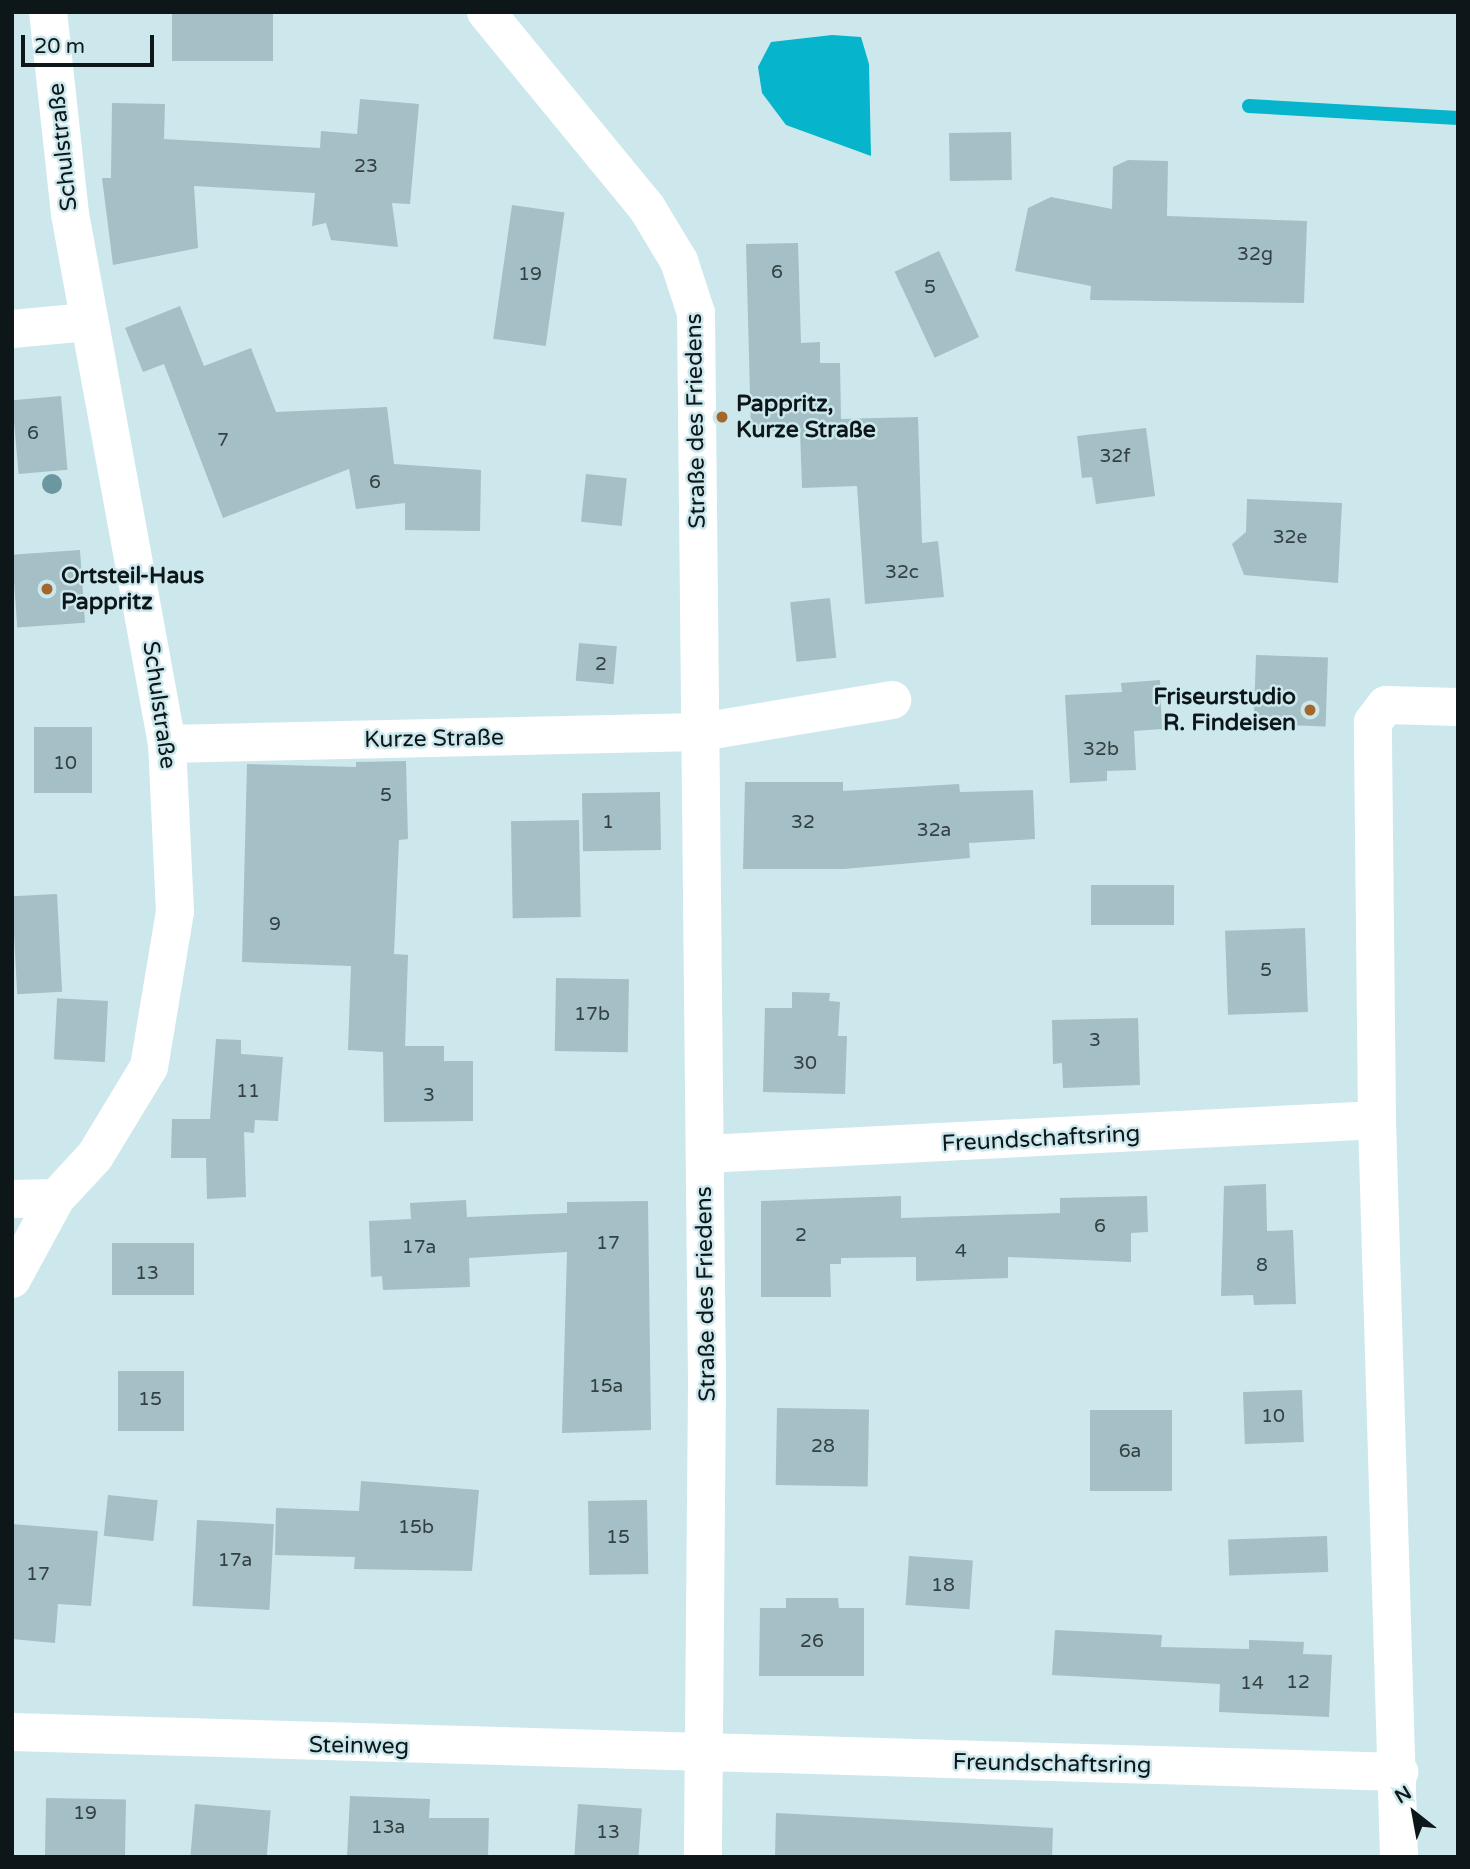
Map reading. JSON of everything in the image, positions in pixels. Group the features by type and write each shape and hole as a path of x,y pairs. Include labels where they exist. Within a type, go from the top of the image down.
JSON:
{"street":[{"name":"Schulstraße","path":"12,1279 57,1198 96,1156 149,1067 161,1021 175,912 167,744 88,322 48,12"},
{"name":"Straße des Friedens","path":"486,12 647,208 690,286 696,325 705,1154 706,1753 703,1857"},
{"path":"12,329 88,322"},
{"path":"701,732 892,700"},
{"path":"1399,1857 1399,1772 1377,1120 1373,722 1386,705 1458,707"},
{"name":"Kurze Straße","path":"167,744 701,732"},
{"name":"Freundschaftsring","path":"705,1154 1377,1120"},
{"path":"12,1199 57,1198"},
{"name":"Steinweg","path":"12,1732 706,1753"},
{"name":"Freundschaftsring","path":"706,1753 1399,1772"}],"water":[{"path":"832,35 861,37 869,64 871,156 786,125 762,93 758,67 771,42"}],"building":[{"path":"172,12 273,12 273,61 172,61"},
{"path":"360,99 419,104 410,204 392,203 398,247 331,240 326,223 312,226 315,193 194,186 198,248 113,265 102,178 111,178 112,103 165,104 164,139 320,148 321,131 357,134"},
{"path":"1011,132 1012,180 950,181 949,133"},
{"path":"1128,160 1168,161 1167,216 1307,221 1304,303 1090,300 1091,286 1015,271 1028,208 1051,197 1112,209 1113,167"},
{"path":"512,205 564,212 546,346 493,339"},
{"path":"798,243 801,343 820,342 820,363 840,363 841,419 918,417 922,543 938,541 944,597 865,604 857,486 802,488 800,430 751,431 746,244"},
{"path":"939,251 979,337 935,358 895,272"},
{"path":"180,306 204,366 251,348 276,412 387,407 394,464 481,470 480,531 405,530 405,503 356,509 349,469 223,518 164,364 143,372 125,328"},
{"path":"61,396 67,470 19,474 12,400"},
{"path":"1146,428 1155,496 1096,504 1092,477 1082,478 1077,436"},
{"path":"586,474 627,478 622,526 581,522"},
{"path":"1247,499 1342,503 1338,583 1244,575 1232,544 1246,532"},
{"name":"Ortsteil-Haus Pappritz","path":"80,550 85,623 17,628 12,555"},
{"path":"830,598 836,658 796,662 790,602"},
{"path":"579,643 617,646 614,684 576,681"},
{"path":"1256,655 1328,658 1326,726 1254,724"},
{"path":"1160,680 1162,729 1134,731 1136,770 1107,771 1107,781 1070,783 1065,695 1122,692 1121,683"},
{"path":"34,727 92,727 92,793 34,793"},
{"path":"406,761 408,839 399,840 394,954 408,955 405,1046 444,1046 444,1061 473,1061 473,1121 384,1122 383,1052 348,1050 351,966 242,962 247,764 356,767 356,762"},
{"path":"745,782 843,782 843,791 959,784 960,792 1033,790 1035,839 969,843 970,858 843,869 743,869"},
{"path":"660,792 661,850 583,851 582,793"},
{"path":"579,820 581,917 513,918 511,821"},
{"path":"1091,885 1174,885 1174,925 1091,925"},
{"path":"57,894 62,992 17,994 12,896"},
{"path":"1305,928 1308,1012 1228,1015 1225,931"},
{"path":"556,978 629,979 628,1052 555,1051"},
{"path":"792,992 830,993 829,1001 840,1002 838,1036 847,1036 845,1094 763,1092 765,1008 792,1008"},
{"path":"57,998 108,1001 105,1062 54,1059"},
{"path":"1138,1018 1140,1085 1063,1088 1062,1063 1053,1064 1052,1020"},
{"path":"216,1039 241,1040 241,1054 283,1057 278,1121 255,1120 254,1133 244,1132 246,1197 207,1199 206,1158 171,1158 172,1119 210,1119"},
{"path":"1266,1184 1267,1231 1293,1230 1296,1304 1254,1305 1253,1295 1221,1296 1224,1186"},
{"path":"901,1196 901,1218 1060,1213 1060,1198 1147,1196 1148,1232 1131,1233 1131,1262 1008,1257 1008,1278 916,1281 916,1257 841,1258 841,1264 830,1264 831,1297 761,1297 761,1201"},
{"path":"466,1200 467,1217 567,1213 567,1202 648,1201 651,1430 562,1433 567,1252 469,1258 470,1287 383,1290 382,1276 371,1277 369,1221 411,1219 410,1203"},
{"path":"112,1243 194,1243 194,1295 112,1295"},
{"path":"118,1371 184,1371 184,1431 118,1431"},
{"path":"1302,1390 1304,1442 1245,1444 1243,1392"},
{"path":"777,1408 869,1410 868,1487 776,1485"},
{"path":"1090,1410 1172,1410 1172,1491 1090,1491"},
{"path":"361,1481 479,1490 472,1571 354,1569 355,1557 275,1555 276,1508 359,1511"},
{"path":"108,1495 158,1500 153,1541 104,1536"},
{"path":"647,1500 648,1574 589,1575 588,1501"},
{"path":"197,1520 274,1524 269,1610 192,1606"},
{"path":"12,1524 98,1531 91,1606 58,1604 55,1643 12,1639"},
{"path":"1327,1536 1328,1572 1229,1575 1228,1539"},
{"path":"909,1556 973,1560 969,1609 906,1605"},
{"path":"786,1598 838,1598 839,1608 864,1608 864,1676 759,1676 760,1608 786,1608"},
{"path":"1055,1630 1162,1635 1161,1647 1249,1649 1249,1640 1304,1642 1303,1654 1332,1655 1329,1717 1219,1712 1220,1684 1052,1675"},
{"path":"350,1796 430,1799 429,1818 489,1818 488,1856 347,1857"},
{"path":"46,1798 126,1799 125,1857 45,1857"},
{"path":"195,1804 271,1811 267,1857 190,1857"},
{"path":"578,1804 642,1808 638,1857 574,1857"},
{"path":"776,1813 1053,1828 1052,1857 775,1857"}],"waterway":[{"path":"1249,106 1458,118"}],"place":[{"name":"Pappritz, Kurze Straße","path":"722,417"},
{"name":"Ortsteil-Haus Pappritz","path":"47,589"},
{"name":"Friseurstudio R. Findeisen","path":"1310,710"}]}
